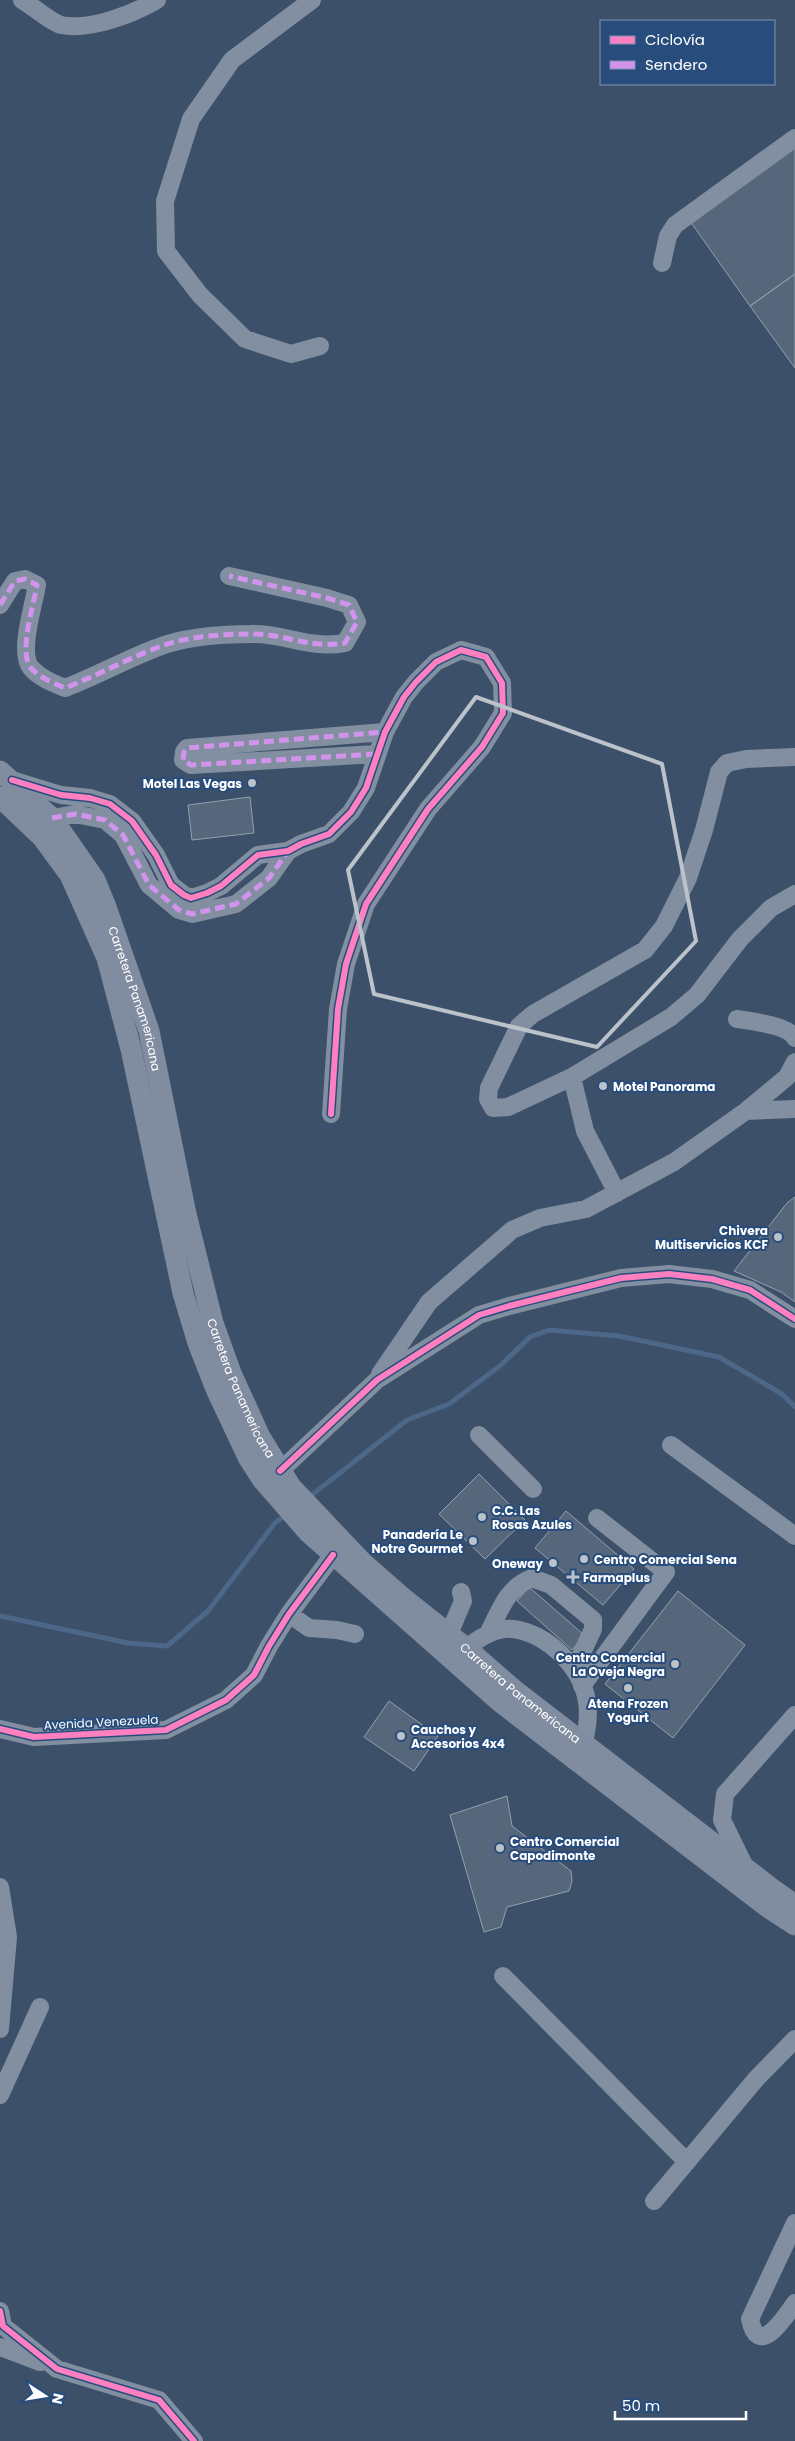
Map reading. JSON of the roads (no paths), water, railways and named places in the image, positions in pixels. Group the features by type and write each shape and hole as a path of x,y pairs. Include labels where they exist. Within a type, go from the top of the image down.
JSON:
{"main road":[{"name":"Carretera Panamericana","path":"6,775 52,818 95,880 122,948 149,1031 186,1214 213,1323 231,1373 283,1485 315,1527 333,1555 460,1654 512,1689 584,1742 746,1869 795,1904"},
{"name":"Carretera Panamericana","path":"0,797 43,838 70,875 107,958 131,1049 183,1293 198,1343 216,1389 248,1457 283,1485"},
{"name":"Carretera Panamericana","path":"315,1527 363,1563 449,1634 460,1654 499,1701 766,1906 795,1924"}],"street":[{"path":"22,0 60,25 85,25 133,14 157,0"},
{"path":"312,0 232,60 191,120 165,201 165,210 166,251 200,295 245,340 291,354 320,346"},
{"path":"662,263 668,236 675,225 795,138"},
{"path":"0,606 15,581 25,579 37,585 26,650 30,667 47,680 65,688 100,675 157,647 202,637 256,634 324,646 345,643 357,622 349,605 327,598 229,576"},
{"path":"6,775 61,795 90,798 110,804 132,821 156,855 171,884 184,895 191,898 221,886 258,855 288,851 300,844 329,834 351,812 366,788 385,732 416,682 436,662 460,650 486,657 502,682 503,713 482,747 428,810 366,904 346,964 338,1010 332,1114"},
{"path":"376,754 191,765 184,760 184,752 187,748 385,732"},
{"path":"795,757 746,759 727,763 719,772 704,830 688,878 664,926 645,950 533,1014 519,1026 498,1064 489,1088 488,1099 493,1108 508,1107 572,1077 671,1017 697,995 740,939 771,908 795,894"},
{"path":"52,818 76,814 105,820 123,835 149,885 178,910 192,914 236,904 269,878 288,851"},
{"path":"737,1019 782,1030 793,1034 795,1038"},
{"path":"283,1485 377,1380 429,1302 512,1230 540,1218 586,1209 674,1162 746,1111 787,1077 795,1062"},
{"path":"572,1077 585,1131 617,1193"},
{"path":"746,1111 795,1109"},
{"path":"377,1380 479,1315 621,1278 669,1274 712,1279 750,1290 795,1319"},
{"path":"479,1435 532,1489"},
{"path":"671,1445 795,1536"},
{"path":"582,1686 666,1572 596,1518"},
{"name":"Avenida Venezuela","path":"0,1729 34,1737 166,1730 226,1700 254,1675 289,1614 333,1555"},
{"path":"488,1634 507,1594 519,1583 532,1578 551,1585 593,1620 593,1629 575,1668"},
{"path":"449,1634 463,1602 461,1592"},
{"path":"289,1614 309,1628 337,1630 355,1634"},
{"path":"460,1654 488,1634 512,1628 536,1636 575,1668 587,1702 584,1742 580,1763"},
{"path":"746,1869 722,1820 725,1794 795,1715"},
{"path":"0,1887 8,1937 0,2029"},
{"path":"503,1976 687,2162"},
{"path":"0,2095 40,2007"},
{"path":"654,2201 756,2079 795,2039"},
{"path":"795,2223 750,2319 752,2327 757,2334 764,2336 774,2332 795,2303"},
{"path":"0,2311 3,2326 57,2369"},
{"path":"0,2347 57,2369 159,2400 194,2441"}],"waterway":[{"path":"308,1498 407,1420 449,1404 501,1365 530,1337 549,1330 619,1336 719,1357 782,1394 795,1407"},
{"path":"0,1616 128,1643 167,1646 208,1611 275,1523 287,1514"}],"place":[{"name":"Motel Las Vegas","path":"252,783"},
{"name":"Motel Panorama","path":"603,1086"},
{"name":"Chivera Multiservicios KCF","path":"778,1237"},
{"name":"C.C. Las Rosas Azules","path":"482,1517"},
{"name":"Panadería Le Notre Gourmet","path":"473,1541"},
{"name":"Centro Comercial Sena","path":"584,1559"},
{"name":"Oneway","path":"553,1563"},
{"name":"Farmaplus","path":"573,1577"},
{"name":"Centro Comercial La Oveja Negra","path":"675,1664"},
{"name":"Atena Frozen Yogurt","path":"628,1688"},
{"name":"Cauchos y Accesorios 4x4","path":"401,1736"},
{"name":"Centro Comercial Capodimonte","path":"500,1848"}]}
